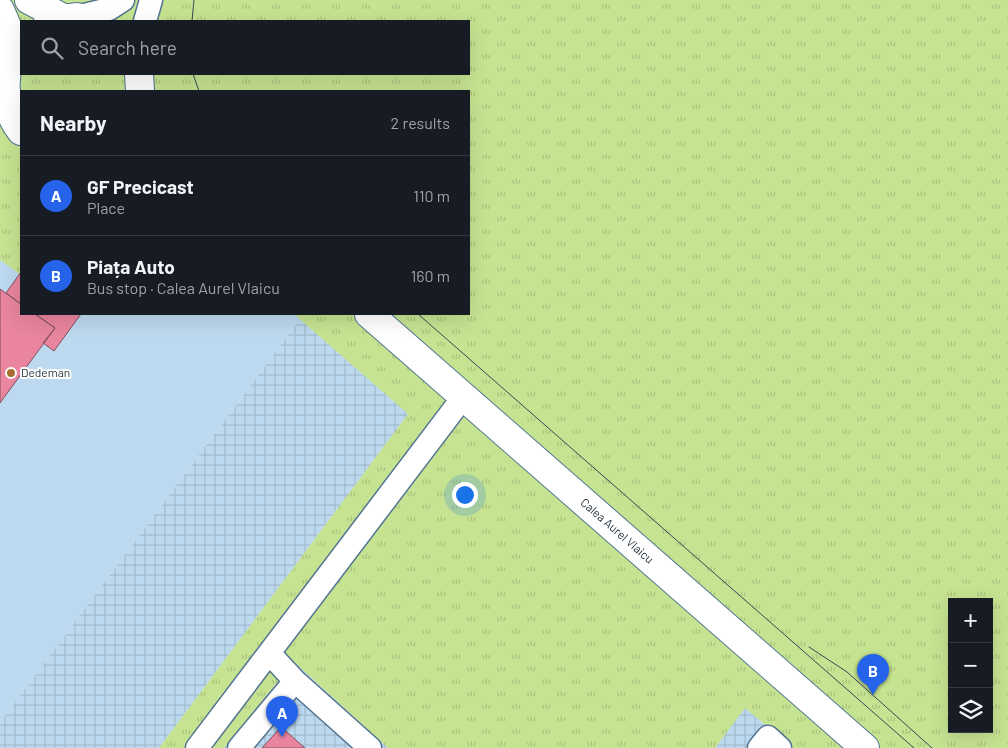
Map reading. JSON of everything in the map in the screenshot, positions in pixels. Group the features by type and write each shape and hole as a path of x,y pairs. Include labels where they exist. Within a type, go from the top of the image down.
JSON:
{"main road":[{"path":"30,0 70,19"},
{"path":"0,10 10,33 5,100 14,131"},
{"name":"Calea Aurel Vlaicu","path":"369,315 865,748"}],"street":[{"path":"70,19 109,9 123,0"},
{"path":"145,20 151,0"},
{"path":"197,748 464,396"},
{"path":"270,654 295,681 370,748"},
{"path":"239,748 295,681"},
{"path":"759,748 768,737 780,748"}],"shaded area":[{"path":"0,260 20,274 20,315 295,315 300,319 0,723"},
{"path":"300,319 408,414 159,748 0,748 0,723"},
{"path":"294,662 388,748 224,748"},
{"path":"745,707 793,748 715,748"}],"green space":[{"path":"0,0 1008,0 1008,748 793,748 745,708 715,748 388,748 294,662 224,748 159,748 408,414 295,315 470,315 470,90 20,90 20,274 0,260"}],"building":[{"path":"20,273 20,303 6,293"},
{"name":"Dedeman","path":"0,289 20,303 20,315 36,315 55,328 0,403"},
{"path":"36,315 80,315 54,351 43,343 55,328"},
{"path":"281,727 305,748 262,748"}],"tram line":[{"path":"192,20 194,0"},
{"path":"193,75 199,90"},
{"path":"419,315 914,748"},
{"path":"809,647 847,672 932,748"}],"place":[{"name":"Dedeman","path":"11,373"},
{"name":"Piața Auto","path":"873,695"},
{"name":"GF Precicast","path":"282,737"}]}
